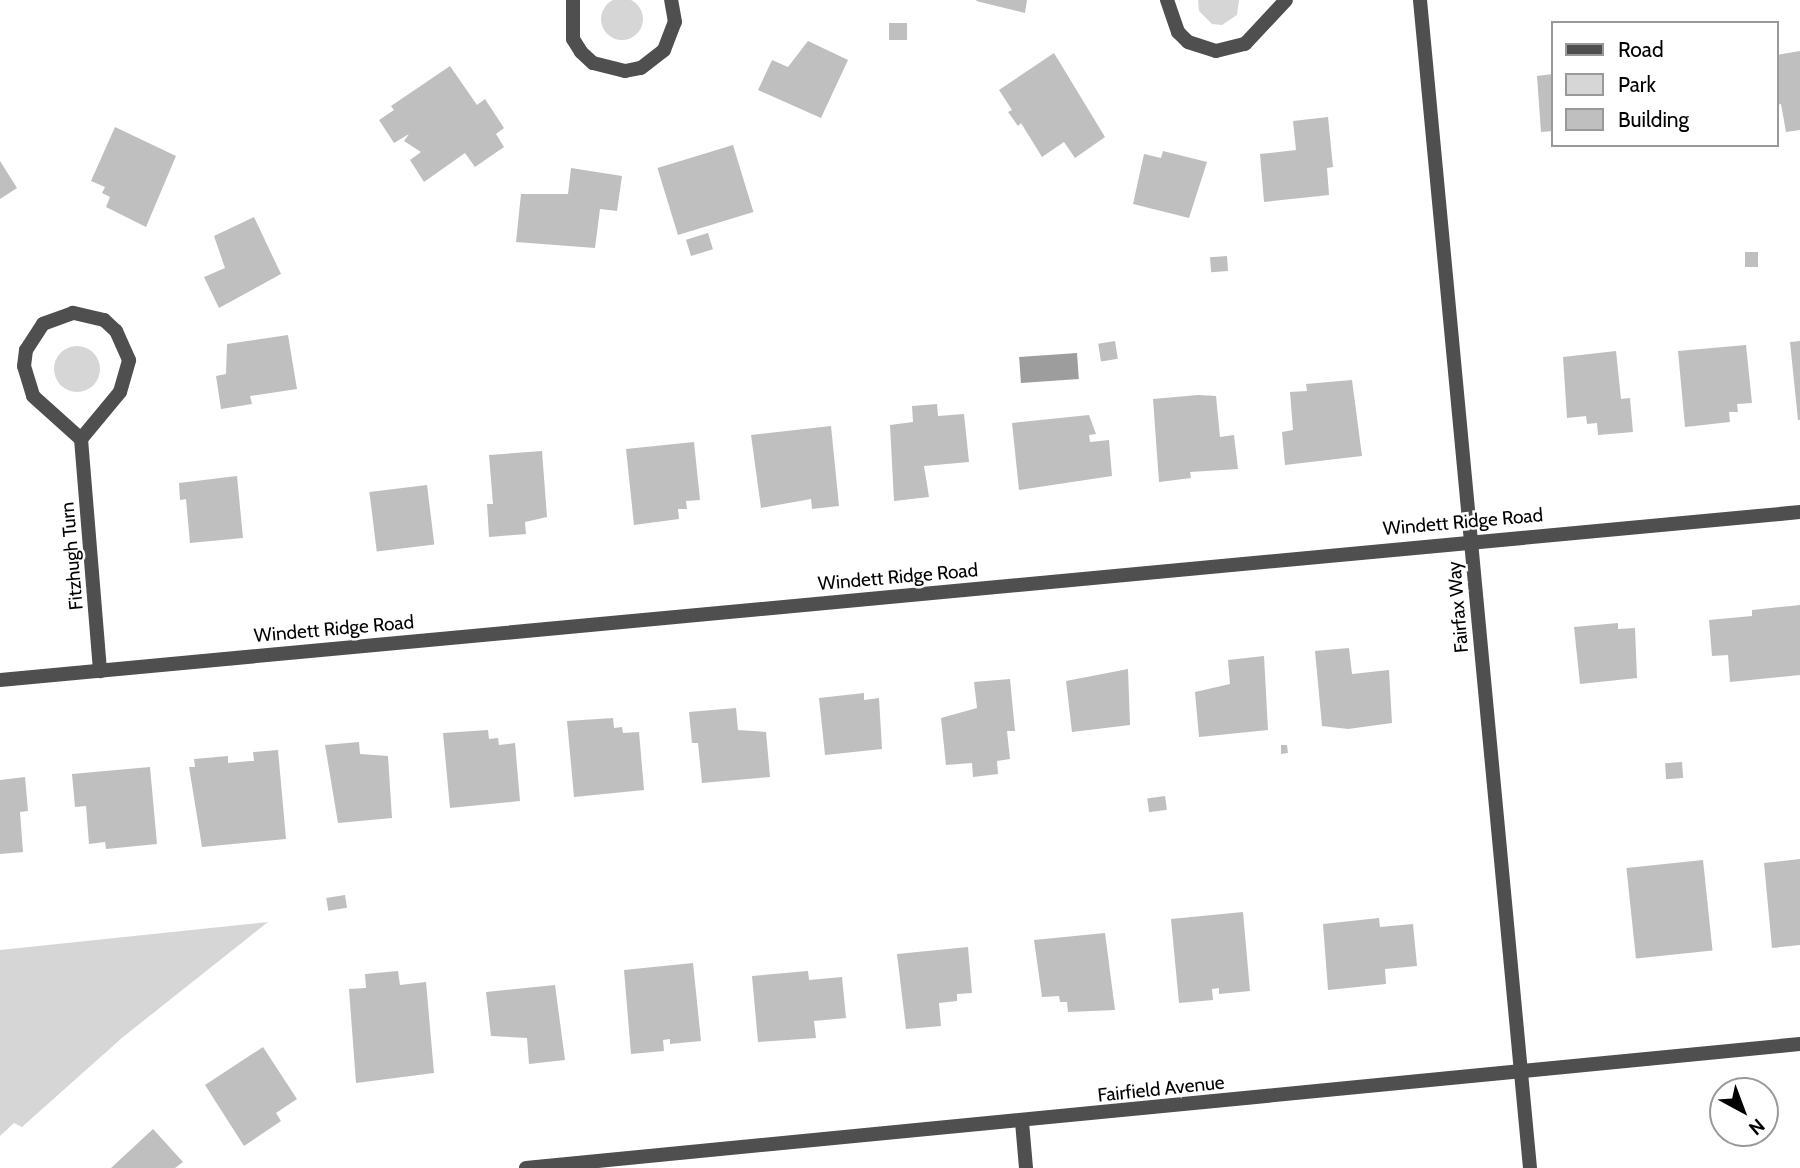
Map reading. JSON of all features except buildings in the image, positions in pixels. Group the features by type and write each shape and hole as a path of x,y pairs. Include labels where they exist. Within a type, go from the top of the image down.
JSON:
{"street":[{"path":"573,0 573,38 581,52 593,63 625,71 641,68 664,50 675,22 671,0"},
{"path":"1167,0 1178,32 1188,42 1216,51 1245,44 1286,0"},
{"name":"Fairfax Way","path":"1420,0 1530,1168"},
{"path":"73,313 90,314 110,325 125,344 129,360 120,392 81,439 33,396 24,366 26,350 43,324 73,313"},
{"name":"Fitzhugh Turn","path":"81,439 100,671"},
{"name":"Windett Ridge Road","path":"0,680 1800,512"},
{"name":"Fairfield Avenue","path":"526,1168 1022,1122 1800,1044"},
{"path":"1022,1122 1026,1168"}],"green space":[{"path":"614,-1 630,-1 642,11 642,27 630,39 614,39 602,27 602,11"},
{"path":"1198,0 1239,0 1237,15 1222,25 1212,24 1199,11"},
{"path":"77,346 93,353 100,369 93,385 77,392 61,385 54,369 61,353"},
{"path":"268,922 123,1037 22,1127 14,1123 0,1136 0,950"}],"shaded area":[{"path":"1077,353 1079,379 1021,383 1019,357"}]}
